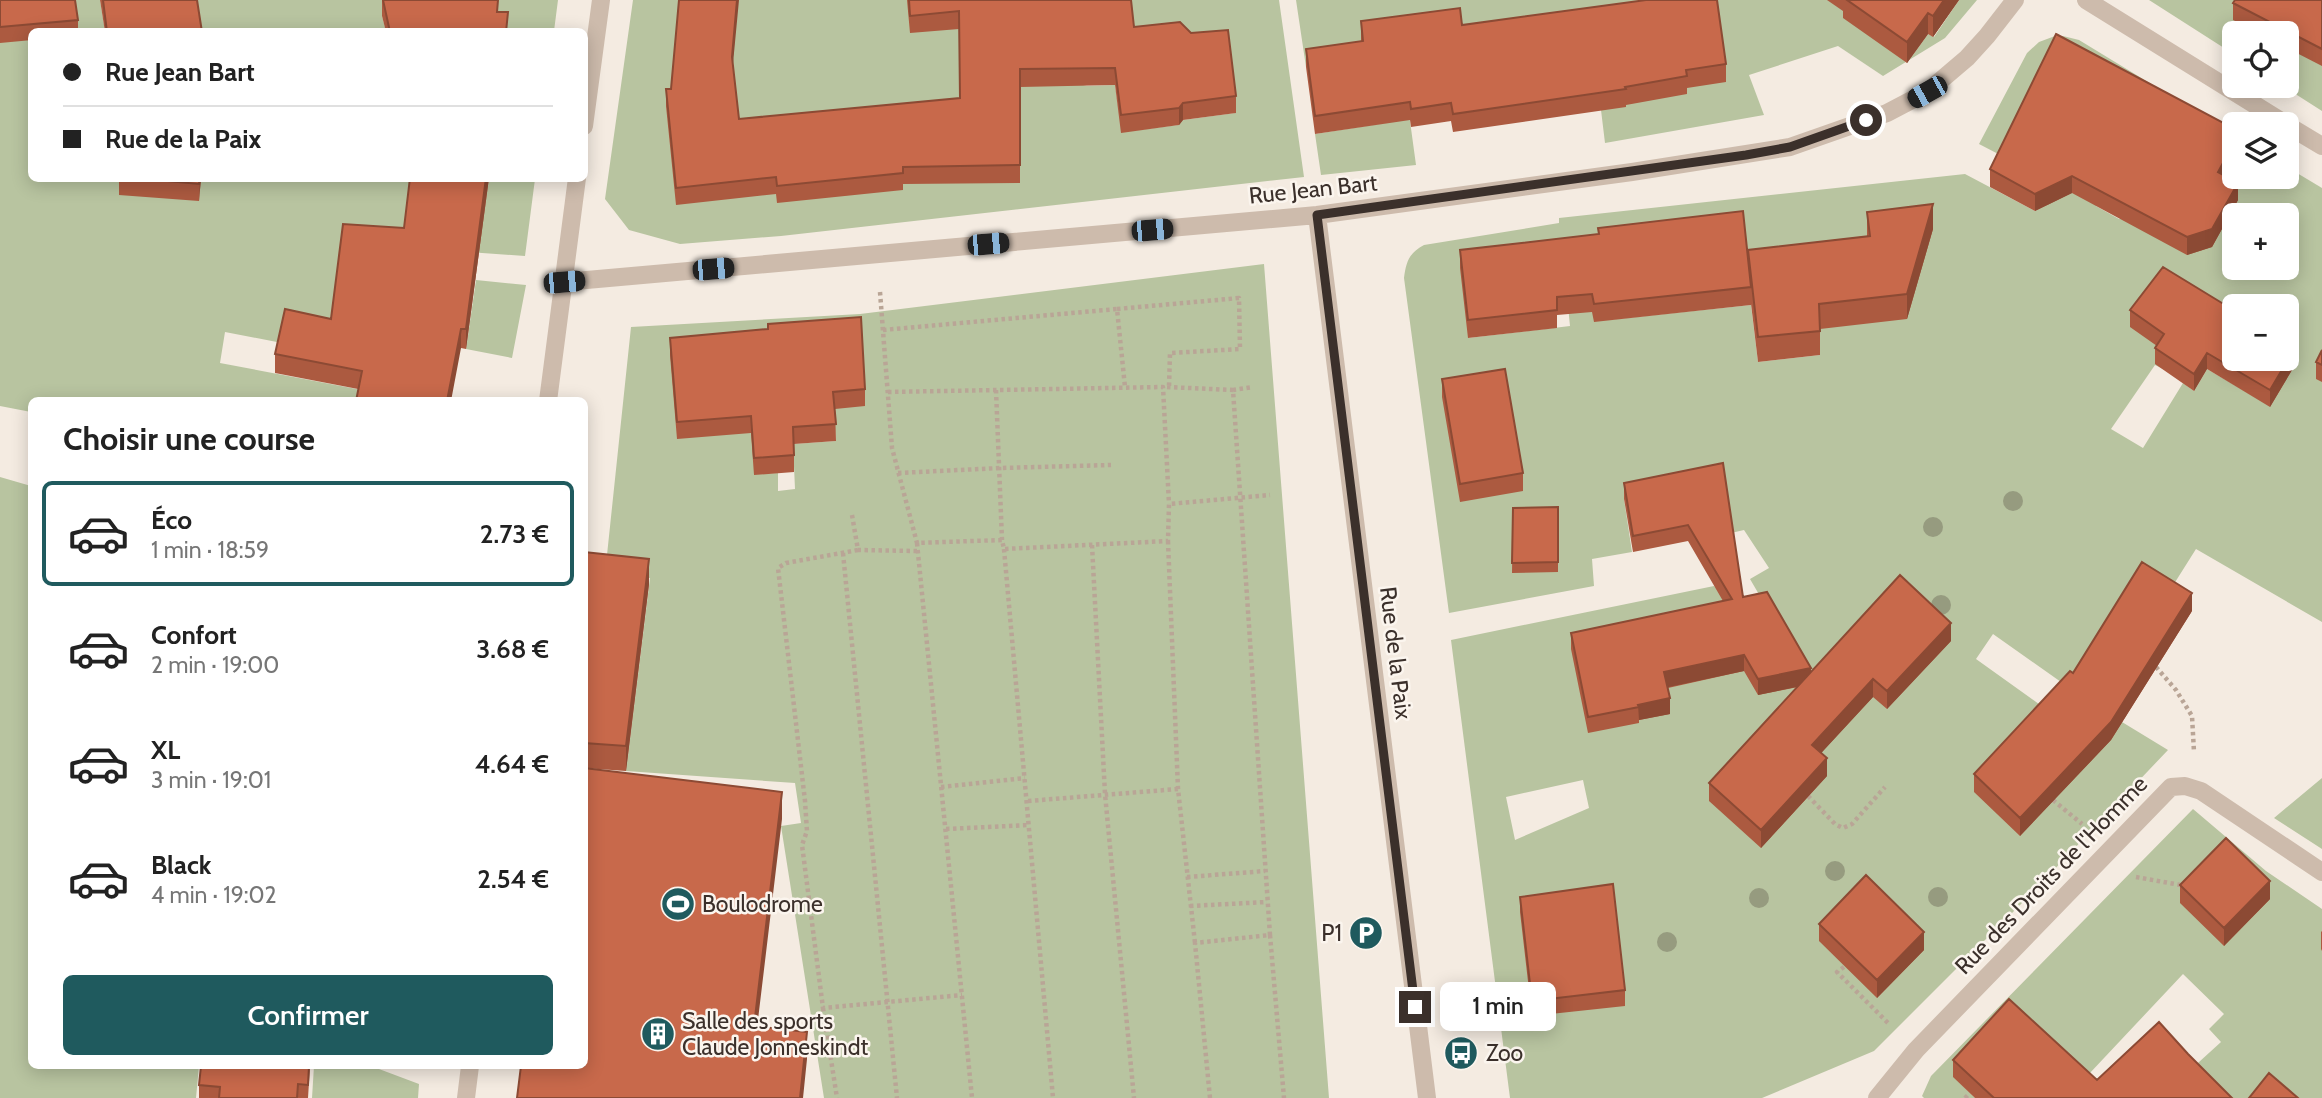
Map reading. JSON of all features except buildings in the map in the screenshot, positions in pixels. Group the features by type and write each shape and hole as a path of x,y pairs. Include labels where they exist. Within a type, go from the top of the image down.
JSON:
{"street":[{"path":"588,96 601,0"},
{"name":"Rue Jean Bart","path":"564,282 1317,215 1790,147 1887,113 1927,92 1967,58 2015,0"},
{"path":"2086,0 2266,112"},
{"path":"2299,132 2322,146"},
{"path":"549,397 577,182"},
{"name":"Rue de la Paix","path":"1317,215 1427,1098"},
{"name":"Rue des Droits de l'Homme","path":"1877,1098 1900,1067 2166,789 2175,786 2196,789"},
{"path":"2196,789 2322,872"},
{"path":"466,1098 470,1069"}],"path":[{"path":"878,254 892,448 917,543 972,1098"},
{"path":"883,330 1239,298 1240,349 1170,353 1166,387 1168,541 1178,789 1210,1098"},
{"path":"1117,309 1125,387"},
{"path":"888,392 1125,387 1233,390 1253,387"},
{"path":"996,390 1002,540 1054,1098"},
{"path":"1233,390 1267,902 1284,1098"},
{"path":"898,473 1111,465"},
{"path":"1169,504 1270,495"},
{"path":"852,515 858,550"},
{"path":"917,543 1002,540"},
{"path":"1004,550 1168,541"},
{"path":"1091,545 1105,794 1134,1098"},
{"path":"837,1098 802,845 807,831 805,801 779,568 786,563 858,550 917,551"},
{"path":"843,553 897,1098"},
{"path":"2156,667 2176,690 2192,716 2196,789"},
{"path":"941,787 1025,778"},
{"path":"1808,796 1835,824 1843,828 1852,824 1885,787"},
{"path":"1028,801 1178,789"},
{"path":"946,829 1029,825"},
{"path":"2095,864 2132,877 2195,888"},
{"path":"1187,877 1265,871"},
{"path":"1190,906 1267,902"},
{"path":"1195,943 1270,935"},
{"path":"1844,967 1838,972 1916,1050"},
{"path":"823,1008 962,995"},
{"path":"1965,1098 1970,1093"}],"green space":[{"path":"0,0 100,0 105,28 28,28 28,182 413,182 409,208 483,219 489,182 535,182 525,256 343,243 406,283 282,343 225,332 220,363 362,390 361,397 28,397 28,411 0,406"},
{"path":"194,0 431,0 382,16 385,28 198,28"},
{"path":"498,0 558,0 554,28 497,28"},
{"path":"633,0 1279,0 1304,177 781,236 680,244 629,230 605,199","holes":["1229,47 1235,113 1183,120 1178,125 1122,132 1115,85 1083,86"]},
{"path":"1296,0 1855,0 1906,62 1883,76 1838,46 1749,75 1764,115 1605,143 1601,110 1401,55 1416,165 1321,175 1315,134 1385,123 1376,58 1306,67"},
{"path":"1959,0 1977,0 1945,38 1909,60 1928,34 1934,37"},
{"path":"2149,0 2243,0 2254,21 2222,21 2222,47"},
{"path":"2322,0 2322,111 2299,96 2299,34"},
{"path":"2055,36 2079,40 2222,127 2222,142 2096,206 2119,219 2218,190 2222,183 2222,189 2299,189 2299,174 2322,188 2322,622 2196,549 2167,595 2122,722 2168,750 2030,895 1874,1051 1762,1098 1510,1098 1451,640 1714,586 1789,646 1750,579 1769,568 1744,530 1731,533 1624,499 1632,552 1592,559 1594,586 1449,613 1404,278 1409,258 1424,245 1559,223 1559,218 1965,174 2035,211 2047,205 2004,157 1979,144 2027,53 2039,42","holes":["1563,256 1570,326 1468,338","1748,275 1820,355 1758,362 1751,305 1607,320","2222,294 2299,294 2299,371 2283,371 2270,406 2207,369 2194,391 2183,383 2143,448 2111,429 2155,365 2165,370 2222,336","1993,634 2061,682 2043,707 1976,659","1583,780 1589,808 1515,840 1506,797"]},
{"path":"1264,264 1329,1098 824,1098 781,826 801,823 795,783 626,771 650,578 605,574 631,327 860,314","holes":["861,334 833,409 836,441 793,444 795,489 778,491 778,473 754,474"]},
{"path":"476,280 526,285 512,358 466,349"},
{"path":"0,477 28,485 28,1069 199,1069 196,1098 0,1098"},
{"path":"2322,778 2322,849 2274,818"},
{"path":"2193,809 2266,871 2322,909 2322,1098 2168,1098 2188,1072 2221,1042 2209,1029 2224,1014 2183,974 2073,1091 1954,1077 1975,1098 1924,1098 1922,1096 1931,1076"},
{"path":"314,1069 379,1069 419,1084 418,1098 312,1098"}],"place":[{"name":"Boulodrome","path":"678,904"},
{"name":"P1","path":"1366,933"},
{"name":"Salle des sports Claude Jonneskindt","path":"658,1034"},
{"name":"Zoo","path":"1461,1053"}],"route":[{"path":"1415,1007 1317,215 1746,155 1790,147 1866,120"}]}
